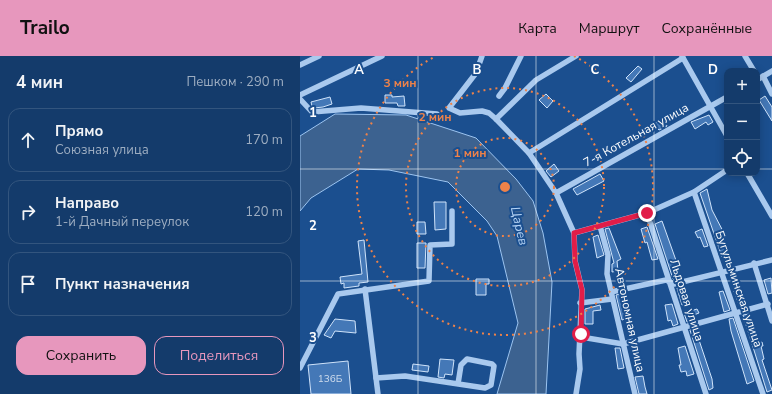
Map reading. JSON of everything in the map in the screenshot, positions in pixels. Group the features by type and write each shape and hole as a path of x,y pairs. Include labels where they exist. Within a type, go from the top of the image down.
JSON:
{"street":[{"path":"300,65 319,56"},
{"path":"300,95 382,56"},
{"path":"482,56 476,73 449,108 460,113 482,110 489,113 496,119 529,153 556,193 574,233 575,261 582,290 580,303 580,369 576,394"},
{"path":"498,96 505,88 521,56"},
{"path":"496,119 536,80 576,56"},
{"path":"745,56 752,68"},
{"path":"529,153 683,57 724,130"},
{"path":"760,77 772,71"},
{"path":"760,79 772,94"},
{"path":"300,99 312,112 361,108 438,114"},
{"name":"7-я Котельная улица","path":"556,193 724,99"},
{"path":"574,233 647,213 694,192 724,172"},
{"path":"749,176 772,216"},
{"name":"Бугульминская улица","path":"694,192 763,394"},
{"path":"300,368 338,294 429,280 430,245 452,244 452,211"},
{"name":"Льдовая улица","path":"647,213 706,394"},
{"name":"Автономная улица","path":"600,226 608,255 607,274 612,299 635,394"},
{"path":"611,292 666,280 674,284 772,260"},
{"path":"754,264 772,321"},
{"path":"364,289 378,394"},
{"path":"580,303 612,299"},
{"path":"581,336 623,344 736,314 767,304"},
{"path":"376,378 405,376 458,384 489,388 491,385 494,366 492,364 467,359 461,365 458,384"}],"water":[{"name":"Царев","path":"335,114 406,115 476,138 516,179 533,201 543,233 552,282 546,394 497,394 518,323 497,236 487,221 448,182 389,170 358,169 311,198 300,211 300,136"}],"building":[{"path":"638,66 642,69 631,82 626,78"},
{"path":"546,94 553,101 547,108 539,100"},
{"path":"385,95 392,95 392,97 404,96 405,106 398,106 397,103 385,103"},
{"path":"765,96 772,107 772,121 760,102 760,99"},
{"path":"330,97 332,104 314,108 312,106 311,102"},
{"path":"709,115 713,122 708,125 706,122 695,129 691,122"},
{"path":"663,118 667,126 659,130 654,124"},
{"path":"554,164 559,171 551,177 546,171"},
{"path":"600,174 604,181 577,195 573,189"},
{"path":"707,189 712,210 726,237 722,238 729,255 722,257 700,193"},
{"path":"434,202 446,202 446,229 435,230"},
{"path":"662,221 678,266 679,278 673,279 655,224"},
{"path":"417,222 425,222 426,234 417,234"},
{"path":"647,227 658,259 652,260 647,242 645,243 641,229"},
{"path":"609,228 621,259 617,261 618,271 612,272 612,264 614,263 605,229"},
{"path":"702,229 708,246 704,247 700,237 698,238 695,232"},
{"path":"598,235 604,255 597,258 593,237"},
{"path":"364,240 368,282 359,283 359,286 344,288 344,283 341,284 340,277 362,274 358,241"},
{"path":"417,243 426,243 425,268 417,268"},
{"path":"771,278 772,293 768,294 764,280"},
{"path":"476,279 489,279 489,284 486,284 486,295 476,295"},
{"path":"682,286 688,303 682,305 677,288"},
{"path":"741,289 746,306 740,307 734,291"},
{"path":"723,291 730,310 724,312 719,292"},
{"path":"620,294 628,318 622,320 616,295"},
{"path":"672,304 678,324 673,326 671,320 668,321 665,305"},
{"path":"600,305 601,310 593,311 593,324 585,324 585,309"},
{"path":"697,309 699,313 691,316 692,321 687,322 684,313"},
{"path":"749,314 760,343 762,342 763,346 761,346 764,359 762,360 772,390 767,392 743,315"},
{"path":"733,318 754,381 747,384 731,331 729,319"},
{"path":"335,319 355,321 356,333 335,331 331,338 324,335"},
{"path":"695,328 712,379 713,388 709,390 690,330"},
{"path":"685,346 694,374 687,376 686,371 681,372 679,365 681,365 678,348"},
{"path":"615,348 620,348 624,368 618,369"},
{"path":"440,359 454,360 452,375 445,374 444,378 438,377"},
{"path":"348,361 351,394 311,394 308,365"},
{"path":"413,364 429,366 428,372 412,370"},
{"path":"643,376 647,394 639,394 635,377"}],"route":[{"path":"581,334 580,302 582,290 575,261 574,233 647,213"}]}
